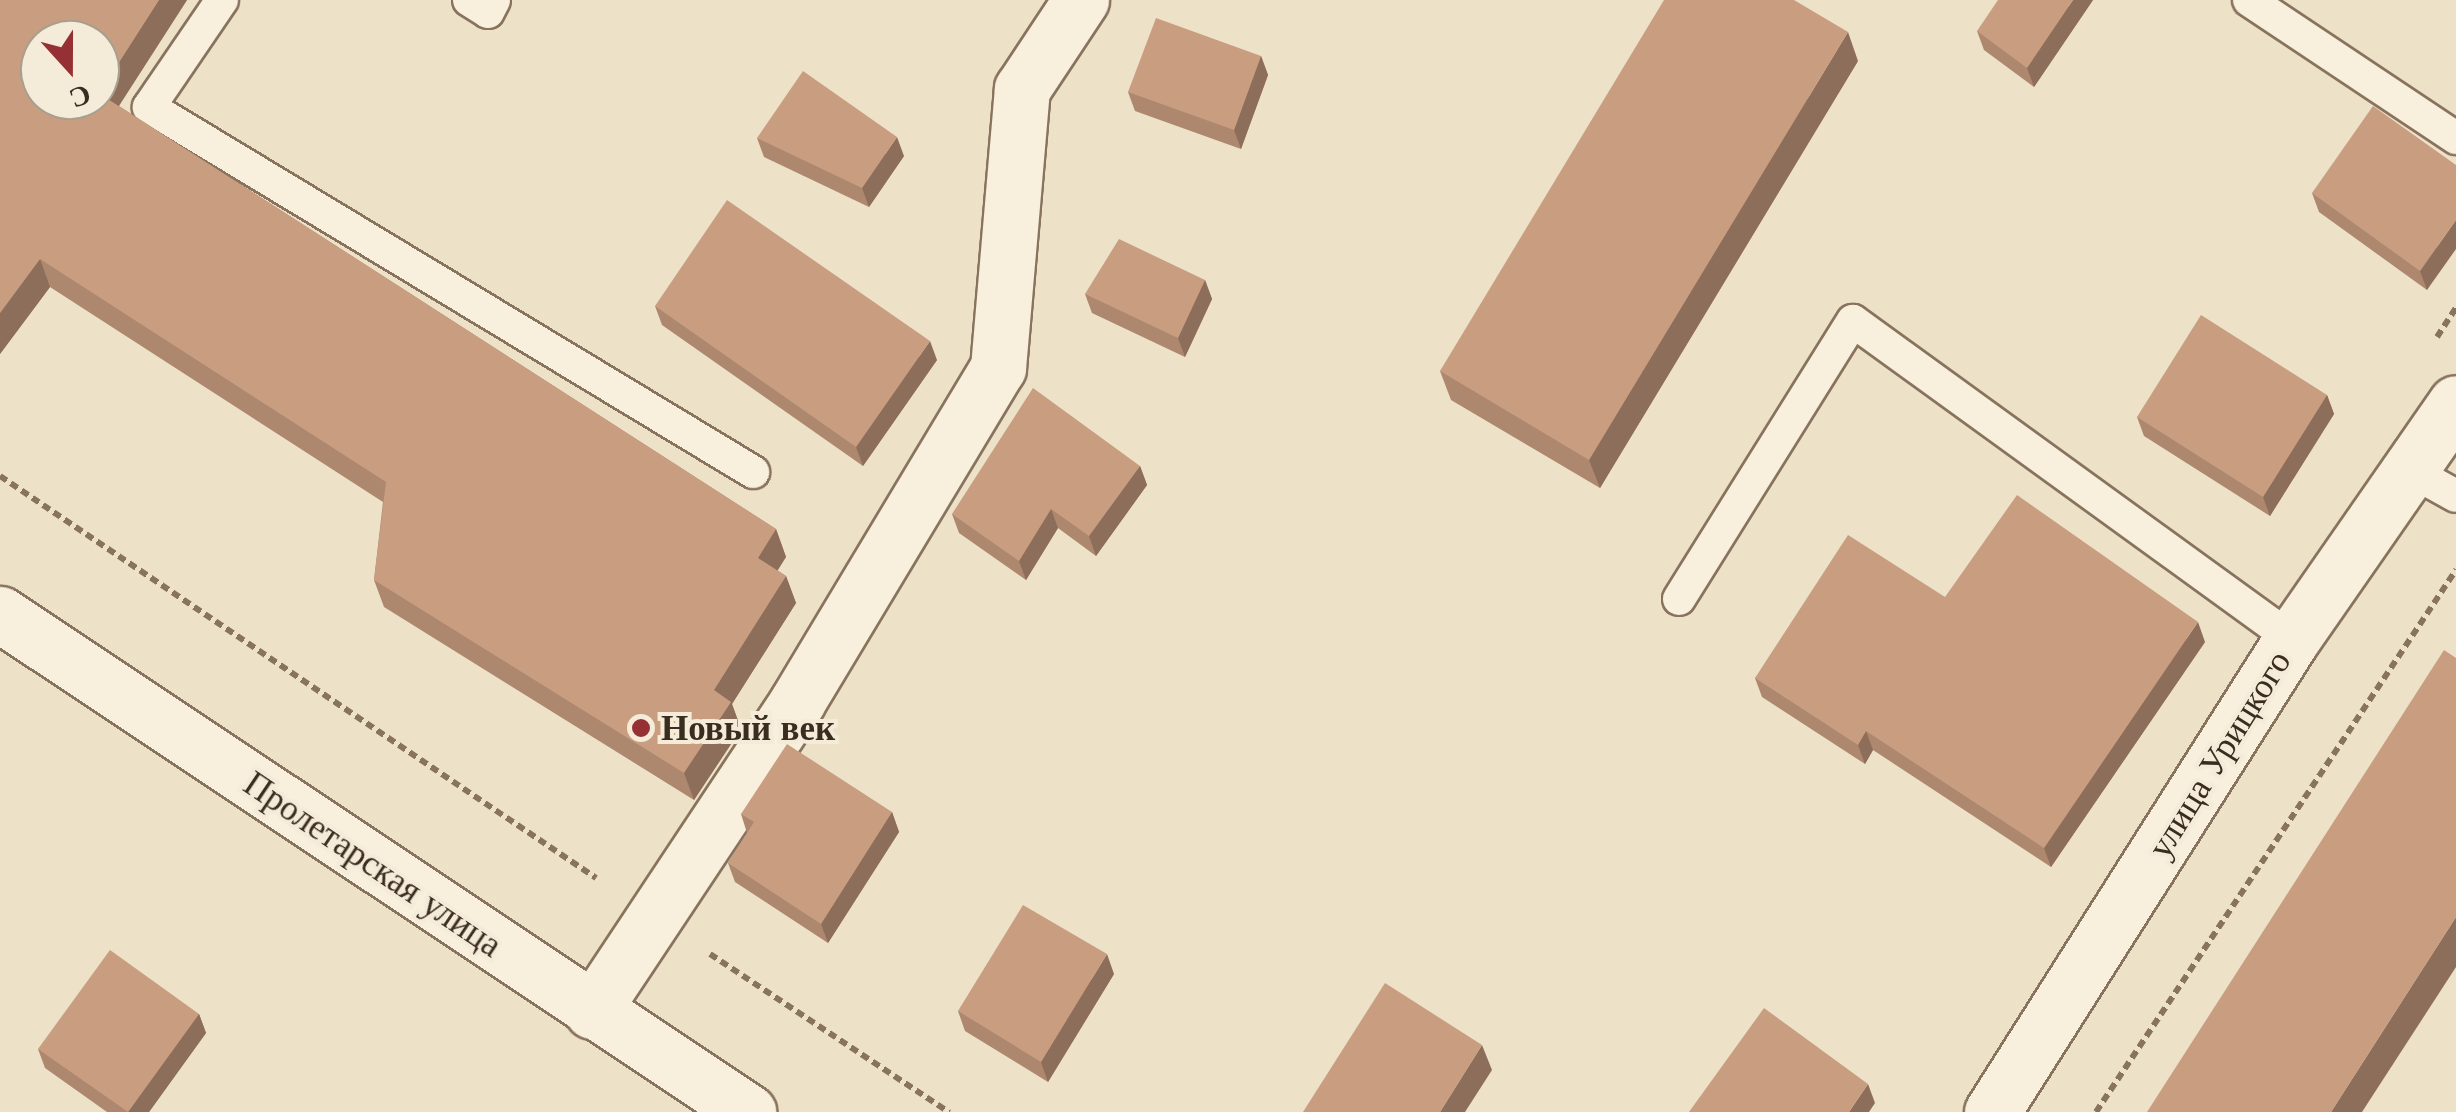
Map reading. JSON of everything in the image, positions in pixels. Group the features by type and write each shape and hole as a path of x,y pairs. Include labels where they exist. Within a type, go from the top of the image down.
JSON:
{"street":[{"path":"592,1011 798,702 998,368 1022,89 1081,0"},
{"name":"улица Урицкого","path":"1992,1112 2292,639 2434,484 2456,404"},
{"name":"Пролетарская улица","path":"0,614 748,1112"}],"lane":[{"path":"222,0 149,107 753,472"},
{"path":"470,0 488,12 494,0"},
{"path":"2249,0 2456,138"},
{"path":"1680,599 1853,321 2292,639"}],"path":[{"path":"0,476 949,1112"},
{"path":"2096,1112 2456,570"}],"building":[{"path":"0,0 159,0 120,61 120,20 20,20 20,120 120,120 120,107 776,529 758,558 786,576 714,690 731,702 684,773 374,580 386,482 40,259 0,313"},
{"path":"1664,0 1794,0 1848,32 1589,460 1440,371"},
{"path":"1998,0 2073,0 2027,68 1977,31"},
{"path":"1156,18 1261,56 1234,130 1128,92"},
{"path":"803,71 897,137 862,188 757,138"},
{"path":"2373,106 2456,165 2456,220 2420,271 2312,193"},
{"path":"727,200 930,341 856,447 655,306"},
{"path":"1119,239 1205,280 1178,338 1085,294"},
{"path":"2201,315 2327,395 2263,497 2137,417"},
{"path":"1033,388 1140,466 1089,536 1051,509 1019,561 952,514"},
{"path":"2017,495 2198,622 2044,848 1866,731 1858,745 1755,678 1848,535 1945,597"},
{"path":"2444,650 2456,658 2456,917 2331,1112 2147,1112"},
{"path":"787,744 892,812 821,924 728,863 754,822 741,814"},
{"path":"1023,905 1107,954 1041,1062 958,1011"},
{"path":"110,950 199,1014 128,1112 38,1049"},
{"path":"1385,983 1482,1045 1440,1112 1303,1112"},
{"path":"1764,1008 1868,1084 1849,1112 1689,1112"}],"place":[{"name":"Новый век","path":"641,728"}]}
